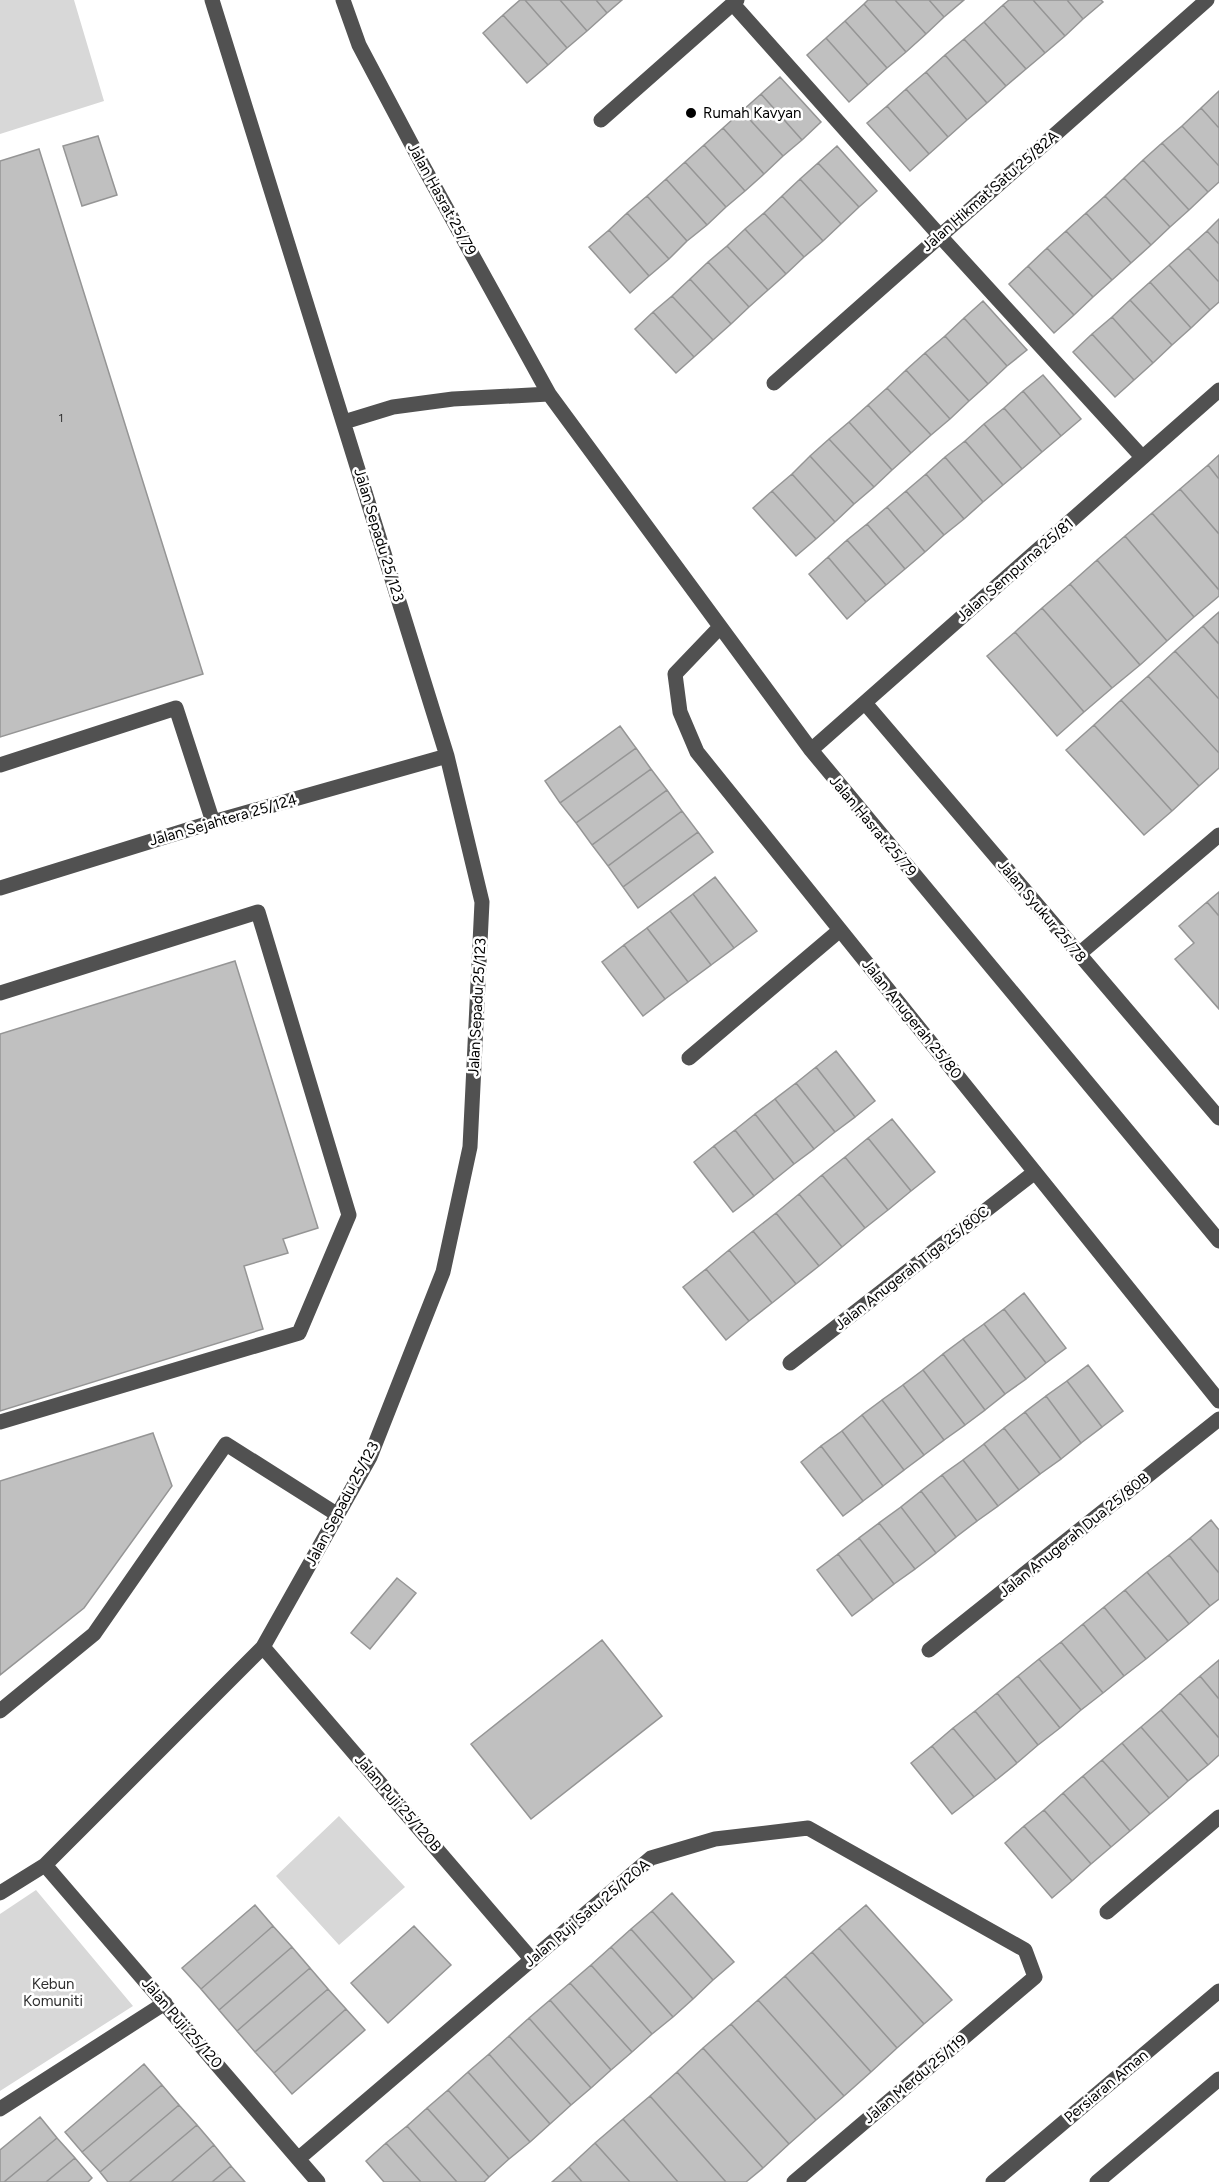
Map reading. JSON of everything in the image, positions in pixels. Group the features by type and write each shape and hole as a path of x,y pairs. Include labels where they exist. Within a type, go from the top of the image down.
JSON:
{"street":[{"name":"Jalan Sepadu 25/123","path":"0,1893 45,1865 263,1647 370,1457 443,1272 470,1147 482,902 447,756 212,0"},
{"name":"Jalan Hasrat 25/79","path":"343,0 359,45 549,394 811,750 1219,1241"},
{"name":"Jalan Hikmat Satu 25/82A","path":"774,383 1207,0"},
{"path":"601,120 735,2 940,236 1142,458"},
{"name":"Jalan Sempurna 25/81","path":"811,750 1219,390"},
{"path":"344,422 393,407 453,399 549,394"},
{"name":"Jalan Anugerah 25/80","path":"720,627 675,674 680,712 697,752 1219,1401"},
{"name":"Jalan Syukur 25/78","path":"865,703 1219,1118"},
{"path":"0,765 176,708 213,822"},
{"name":"Jalan Sejahtera 25/124","path":"0,888 213,822 447,756"},
{"path":"1079,954 1219,835"},
{"path":"0,993 258,912 349,1215 299,1333 0,1422"},
{"path":"689,1058 840,930"},
{"name":"Jalan Anugerah Tiga 25/80C","path":"790,1363 1035,1172"},
{"name":"Jalan Anugerah Dua 25/80B","path":"929,1650 1219,1419"},
{"path":"0,1711 94,1634 226,1444 338,1515"},
{"name":"Jalan Puji 25/120B","path":"263,1647 532,1960"},
{"path":"1107,1912 1219,1817"},
{"name":"Jalan Puji Satu 25/120A","path":"298,2159 651,1858 715,1839 808,1828 1025,1950 1035,1977"},
{"name":"Jalan Puji 25/120","path":"45,1865 318,2182"},
{"name":"Jalan Merdu 25/119","path":"794,2182 1035,1977"},
{"name":"Persiaran Aman","path":"993,2182 1219,1991"},
{"path":"0,2109 165,2003"},
{"path":"1097,2182 1219,2079"}],"green space":[{"path":"0,0 74,0 104,101 0,134"},
{"path":"339,1816 405,1887 339,1945 276,1876"},
{"name":"Kebun Komuniti","path":"36,1890 133,2006 0,2091 0,1914"}],"building":[{"path":"520,0 525,0 567,48 548,65 503,15"},
{"path":"525,0 560,0 587,31 567,48"},
{"path":"560,0 596,0 607,13 587,31"},
{"path":"596,0 622,0 607,13"},
{"path":"868,0 895,0 926,34 906,52 864,4"},
{"path":"895,0 929,0 944,17 926,34"},
{"path":"929,0 964,0 944,17"},
{"path":"1009,0 1033,0 1065,36 1045,53 1003,5"},
{"path":"1033,0 1067,0 1083,19 1065,36"},
{"path":"1067,0 1101,0 1103,2 1083,19"},
{"path":"864,4 906,52 887,68 845,21"},
{"path":"1003,5 1045,53 1026,69 984,22"},
{"path":"503,15 548,65 527,83 483,33"},
{"path":"845,21 887,68 868,85 826,38"},
{"path":"984,22 1026,69 1006,86 964,39"},
{"path":"826,38 868,85 849,102 807,55"},
{"path":"964,39 1006,86 987,103 945,55"},
{"path":"945,55 987,103 967,120 926,72"},
{"path":"926,72 967,120 948,137 906,89"},
{"path":"780,77 821,122 802,140 761,94"},
{"path":"906,89 948,137 929,154 887,106"},
{"path":"1219,91 1219,128 1201,108"},
{"path":"761,94 802,140 783,156 742,111"},
{"path":"887,106 929,154 910,171 867,123"},
{"path":"1201,108 1219,128 1219,166 1182,126"},
{"path":"742,111 783,156 764,174 723,128"},
{"path":"1182,126 1219,166 1219,182 1208,192 1162,143"},
{"path":"723,128 764,174 745,191 704,145"},
{"path":"98,136 117,195 82,206 63,146"},
{"path":"1162,143 1208,192 1189,210 1143,160"},
{"path":"704,145 745,191 726,207 685,162"},
{"path":"837,146 877,191 859,207 818,163"},
{"path":"39,149 203,674 0,737 0,161"},
{"path":"1143,160 1189,210 1170,227 1124,178"},
{"path":"685,162 726,207 707,225 666,179"},
{"path":"818,163 859,207 841,224 800,179"},
{"path":"1124,178 1170,227 1151,245 1105,196"},
{"path":"666,179 707,225 687,241 647,196"},
{"path":"800,179 841,224 823,241 782,196"},
{"path":"647,196 687,241 669,259 627,213"},
{"path":"782,196 823,241 804,257 764,213"},
{"path":"1105,196 1151,245 1131,263 1086,213"},
{"path":"627,213 669,259 649,276 609,230"},
{"path":"764,213 804,257 786,274 745,229"},
{"path":"1086,213 1131,263 1112,280 1066,231"},
{"path":"1219,219 1219,244 1207,231"},
{"path":"745,229 786,274 768,290 727,246"},
{"path":"609,230 649,276 630,293 589,247"},
{"path":"1066,231 1112,280 1093,297 1047,248"},
{"path":"1207,231 1219,244 1219,282 1188,248"},
{"path":"727,246 768,290 749,307 708,262"},
{"path":"1047,248 1093,297 1074,315 1028,266"},
{"path":"1188,248 1219,282 1219,302 1210,310 1169,265"},
{"path":"708,262 749,307 731,324 690,279"},
{"path":"1169,265 1210,310 1191,328 1150,282"},
{"path":"1028,266 1074,315 1054,333 1009,284"},
{"path":"690,279 731,324 713,340 672,296"},
{"path":"1150,282 1191,328 1172,345 1130,300"},
{"path":"672,296 713,340 694,357 653,312"},
{"path":"1130,300 1172,345 1153,363 1112,317"},
{"path":"983,301 1027,350 1007,366 964,318"},
{"path":"653,312 694,357 676,373 635,329"},
{"path":"1112,317 1153,363 1134,380 1092,334"},
{"path":"964,318 1007,366 988,384 945,336"},
{"path":"1092,334 1134,380 1115,397 1073,352"},
{"path":"945,336 988,384 969,401 925,353"},
{"path":"925,353 969,401 950,419 906,370"},
{"path":"906,370 950,419 931,435 887,388"},
{"path":"1043,375 1081,419 1061,436 1023,391"},
{"path":"887,388 931,435 911,453 868,405"},
{"path":"1023,391 1061,436 1042,452 1004,408"},
{"path":"868,405 911,453 892,470 849,422"},
{"path":"1004,408 1042,452 1022,469 984,424"},
{"path":"849,422 892,470 874,487 829,439"},
{"path":"984,424 1022,469 1003,485 965,441"},
{"path":"829,439 874,487 854,504 810,456"},
{"path":"965,441 1003,485 983,502 945,457"},
{"path":"1219,455 1219,479 1208,465"},
{"path":"810,456 854,504 835,522 792,474"},
{"path":"945,457 983,502 964,519 926,474"},
{"path":"1208,465 1219,479 1219,534 1180,489"},
{"path":"792,474 835,522 816,539 772,491"},
{"path":"926,474 964,519 944,535 906,491"},
{"path":"1180,489 1219,534 1219,590 1152,513"},
{"path":"772,491 816,539 796,556 753,508"},
{"path":"906,491 944,535 925,552 887,507"},
{"path":"887,507 925,552 905,569 867,524"},
{"path":"1152,513 1219,590 1219,596 1194,617 1125,536"},
{"path":"867,524 905,569 886,585 847,540"},
{"path":"1125,536 1194,617 1167,641 1097,560"},
{"path":"847,540 886,585 866,602 828,557"},
{"path":"828,557 866,602 847,619 809,574"},
{"path":"1097,560 1167,641 1140,665 1070,584"},
{"path":"1070,584 1140,665 1112,688 1042,608"},
{"path":"1042,608 1112,688 1084,712 1015,632"},
{"path":"1219,612 1219,644 1203,626"},
{"path":"1203,626 1219,644 1219,699 1175,651"},
{"path":"1015,632 1084,712 1057,736 987,656"},
{"path":"1175,651 1219,699 1219,753 1148,676"},
{"path":"1148,676 1219,753 1219,768 1199,786 1121,700"},
{"path":"1121,700 1199,786 1172,811 1094,725"},
{"path":"1094,725 1172,811 1144,835 1066,750"},
{"path":"620,726 636,748 560,803 545,781"},
{"path":"636,748 651,769 576,823 560,803"},
{"path":"651,769 667,790 592,845 576,823"},
{"path":"667,790 682,811 608,866 592,845"},
{"path":"682,811 698,832 623,887 608,866"},
{"path":"698,832 713,852 638,908 623,887"},
{"path":"715,877 757,931 734,948 693,894"},
{"path":"1219,892 1219,916 1207,902"},
{"path":"693,894 734,948 711,965 670,911"},
{"path":"1207,902 1219,916 1219,1009 1175,959 1194,943 1179,926"},
{"path":"670,911 711,965 688,982 647,928"},
{"path":"647,928 688,982 665,999 624,945"},
{"path":"624,945 665,999 643,1016 602,962"},
{"path":"235,961 318,1228 283,1239 288,1253 244,1266 263,1329 0,1411 0,1034"},
{"path":"836,1051 875,1101 855,1117 816,1067"},
{"path":"816,1067 855,1117 835,1132 796,1083"},
{"path":"796,1083 835,1132 814,1149 775,1099"},
{"path":"775,1099 814,1149 794,1164 755,1114"},
{"path":"755,1114 794,1164 774,1180 735,1130"},
{"path":"892,1119 935,1172 911,1191 868,1138"},
{"path":"735,1130 774,1180 754,1196 714,1146"},
{"path":"868,1138 911,1191 888,1210 845,1157"},
{"path":"714,1146 754,1196 733,1212 694,1162"},
{"path":"845,1157 888,1210 865,1228 822,1175"},
{"path":"822,1175 865,1228 842,1247 799,1194"},
{"path":"799,1194 842,1247 819,1266 776,1213"},
{"path":"776,1213 819,1266 796,1284 753,1231"},
{"path":"753,1231 796,1284 772,1303 729,1250"},
{"path":"729,1250 772,1303 749,1321 706,1269"},
{"path":"706,1269 749,1321 726,1340 683,1287"},
{"path":"1024,1293 1066,1348 1046,1363 1004,1309"},
{"path":"1004,1309 1046,1363 1026,1379 984,1324"},
{"path":"984,1324 1026,1379 1005,1394 963,1339"},
{"path":"963,1339 1005,1394 985,1410 943,1354"},
{"path":"943,1354 985,1410 965,1425 923,1370"},
{"path":"1088,1365 1123,1411 1102,1427 1067,1381"},
{"path":"923,1370 965,1425 944,1440 903,1385"},
{"path":"1067,1381 1102,1427 1081,1443 1046,1396"},
{"path":"903,1385 944,1440 924,1455 882,1400"},
{"path":"1046,1396 1081,1443 1061,1459 1025,1412"},
{"path":"882,1400 924,1455 904,1470 862,1415"},
{"path":"1025,1412 1061,1459 1040,1474 1004,1428"},
{"path":"862,1415 904,1470 883,1486 842,1431"},
{"path":"1004,1428 1040,1474 1019,1490 984,1444"},
{"path":"842,1431 883,1486 863,1501 821,1446"},
{"path":"153,1433 172,1486 84,1608 0,1675 0,1481"},
{"path":"984,1444 1019,1490 998,1506 963,1460"},
{"path":"821,1446 863,1501 843,1516 801,1462"},
{"path":"963,1460 998,1506 977,1521 942,1475"},
{"path":"942,1475 977,1521 956,1537 921,1491"},
{"path":"921,1491 956,1537 936,1553 901,1507"},
{"path":"901,1507 936,1553 915,1569 879,1523"},
{"path":"1211,1520 1219,1530 1219,1573 1190,1538"},
{"path":"879,1523 915,1569 894,1584 859,1538"},
{"path":"859,1538 894,1584 873,1600 838,1554"},
{"path":"1190,1538 1219,1573 1219,1599 1210,1606 1169,1555"},
{"path":"838,1554 873,1600 852,1616 817,1570"},
{"path":"1169,1555 1210,1606 1189,1624 1147,1572"},
{"path":"1147,1572 1189,1624 1168,1641 1125,1590"},
{"path":"397,1578 416,1593 370,1649 351,1633"},
{"path":"1125,1590 1168,1641 1146,1659 1104,1607"},
{"path":"1104,1607 1146,1659 1124,1676 1083,1624"},
{"path":"1083,1624 1124,1676 1103,1693 1061,1642"},
{"path":"602,1640 662,1716 531,1819 471,1744"},
{"path":"1061,1642 1103,1693 1081,1710 1039,1659"},
{"path":"1039,1659 1081,1710 1060,1728 1018,1676"},
{"path":"1219,1660 1219,1699 1200,1676"},
{"path":"1018,1676 1060,1728 1038,1745 997,1693"},
{"path":"1200,1676 1219,1699 1219,1738 1180,1693"},
{"path":"997,1693 1038,1745 1017,1763 975,1711"},
{"path":"1180,1693 1219,1738 1219,1755 1208,1765 1161,1710"},
{"path":"1161,1710 1208,1765 1188,1781 1141,1727"},
{"path":"975,1711 1017,1763 996,1780 953,1728"},
{"path":"1141,1727 1188,1781 1169,1798 1122,1743"},
{"path":"953,1728 996,1780 974,1797 932,1746"},
{"path":"1122,1743 1169,1798 1150,1814 1102,1760"},
{"path":"932,1746 974,1797 952,1814 911,1763"},
{"path":"1102,1760 1150,1814 1130,1831 1083,1776"},
{"path":"1083,1776 1130,1831 1111,1847 1063,1793"},
{"path":"1063,1793 1111,1847 1091,1864 1044,1810"},
{"path":"1044,1810 1091,1864 1072,1881 1024,1826"},
{"path":"1024,1826 1072,1881 1052,1898 1005,1843"},
{"path":"672,1893 734,1962 713,1980 652,1911"},
{"path":"255,1905 273,1926 201,1989 182,1968"},
{"path":"866,1905 952,2000 924,2024 839,1928"},
{"path":"652,1911 713,1980 693,1999 631,1929"},
{"path":"273,1926 292,1947 219,2010 201,1989"},
{"path":"414,1926 451,1965 388,2023 351,1983"},
{"path":"839,1928 924,2024 897,2048 812,1952"},
{"path":"631,1929 693,1999 673,2017 611,1947"},
{"path":"292,1947 310,1968 237,2031 219,2010"},
{"path":"611,1947 673,2017 652,2034 591,1965"},
{"path":"812,1952 897,2048 871,2072 785,1976"},
{"path":"591,1965 652,2034 632,2052 570,1983"},
{"path":"310,1968 328,1989 255,2052 237,2031"},
{"path":"785,1976 871,2072 844,2096 758,2000"},
{"path":"570,1983 632,2052 611,2070 550,2000"},
{"path":"328,1989 346,2009 274,2073 255,2052"},
{"path":"550,2000 611,2070 591,2088 529,2018"},
{"path":"758,2000 844,2096 816,2120 731,2024"},
{"path":"346,2009 365,2030 292,2094 274,2073"},
{"path":"529,2018 591,2088 571,2105 509,2036"},
{"path":"731,2024 816,2120 789,2144 703,2048"},
{"path":"509,2036 571,2105 550,2124 489,2054"},
{"path":"703,2048 789,2144 763,2168 677,2072"},
{"path":"489,2054 550,2124 530,2142 468,2072"},
{"path":"144,2064 162,2085 82,2152 65,2132"},
{"path":"468,2072 530,2142 509,2159 448,2090"},
{"path":"677,2072 763,2168 746,2182 726,2182 650,2096"},
{"path":"162,2085 179,2105 100,2172 82,2152"},
{"path":"448,2090 509,2159 489,2177 427,2108"},
{"path":"650,2096 726,2182 678,2182 623,2119"},
{"path":"179,2105 197,2125 129,2182 108,2182 100,2172"},
{"path":"427,2108 489,2177 484,2182 457,2182 407,2126"},
{"path":"40,2117 57,2138 4,2182 0,2182 0,2150"},
{"path":"623,2119 678,2182 630,2182 595,2143"},
{"path":"197,2125 214,2145 171,2182 129,2182"},
{"path":"407,2126 457,2182 421,2182 386,2143"},
{"path":"57,2138 75,2158 46,2182 4,2182"},
{"path":"386,2143 421,2182 384,2182 366,2161"},
{"path":"595,2143 630,2182 582,2182 569,2167"},
{"path":"214,2145 231,2166 212,2182 171,2182"},
{"path":"75,2158 92,2178 88,2182 46,2182"},
{"path":"231,2166 245,2182 212,2182"},
{"path":"569,2167 582,2182 552,2182"}],"place":[{"name":"Rumah Kavyan","path":"691,113"}]}
